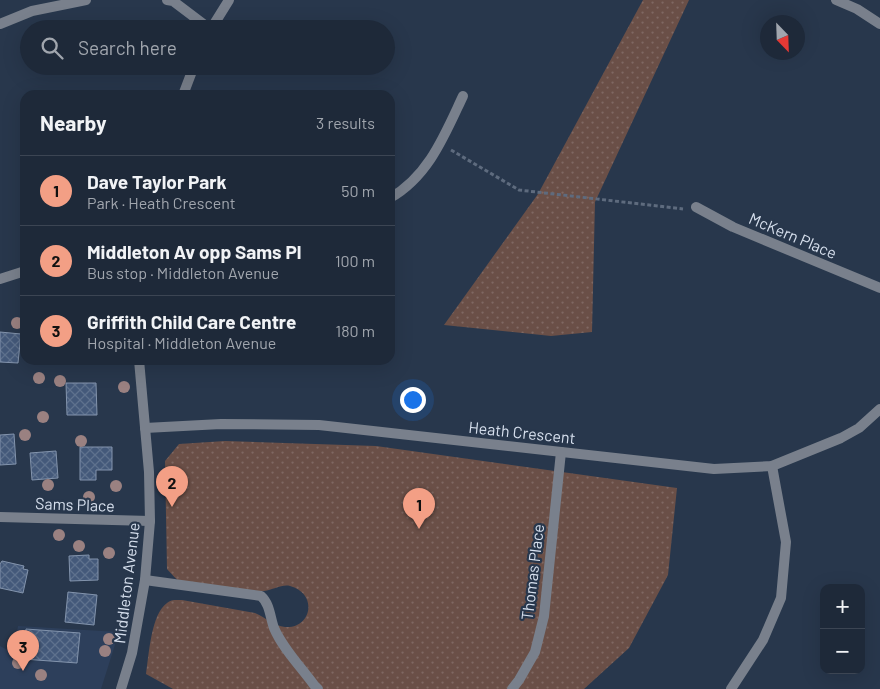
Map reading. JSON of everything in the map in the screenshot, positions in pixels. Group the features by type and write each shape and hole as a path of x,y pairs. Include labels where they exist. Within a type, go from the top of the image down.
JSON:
{"street":[{"path":"0,24 32,11 86,0"},
{"path":"167,0 173,1 199,20"},
{"path":"217,20 229,0"},
{"path":"836,0 857,9 880,24"},
{"path":"185,90 191,75"},
{"path":"395,195 422,173 440,144 463,96"},
{"name":"McKern Place","path":"696,207 733,227 880,288"},
{"path":"0,279 20,273"},
{"name":"Middleton Avenue","path":"121,689 132,653 145,580 150,521 149,472 139,365"},
{"name":"Heath Crescent","path":"145,428 221,424 319,425 714,469 772,466 841,438 859,428 880,409"},
{"name":"Thomas Place","path":"512,689 535,652 544,616 561,452"},
{"path":"731,689 763,640 781,598 786,542 772,466"},
{"name":"Sams Place","path":"0,517 150,521"},
{"path":"145,580 261,596 266,601 281,641 318,689"}],"path":[{"path":"440,144 519,190 681,209 696,207"}],"shaded area":[{"path":"643,0 689,0 595,202 592,332 551,336 444,325 538,194"},
{"path":"225,441 376,446 677,488 668,575 629,648 584,689 173,689 146,674 154,625 162,608 169,602 182,600 255,613 277,625 285,627 301,623 306,617 308,610 305,596 299,590 290,586 259,591 185,583 175,578 167,569 165,461 179,444"},
{"path":"18,626 119,632 101,689 0,689 0,646 13,653"}],"building":[{"path":"0,332 20,334 18,363 0,362"},
{"path":"66,383 96,383 97,415 67,415"},
{"path":"14,434 16,464 0,465 0,435"},
{"path":"80,447 112,447 112,470 96,470 96,480 80,480"},
{"path":"56,451 58,478 32,480 30,453"},
{"path":"89,555 89,559 98,559 98,580 70,581 69,556"},
{"path":"2,561 24,566 23,569 28,570 23,593 0,588 0,564"},
{"path":"68,592 97,595 94,625 65,622"},
{"path":"26,629 80,633 77,663 23,659"}],"place":[{"name":"Middleton Av opp Sams Pl","path":"172,507"},
{"name":"Dave Taylor Park","path":"419,529"},
{"name":"Griffith Child Care Centre","path":"23,671"}]}
